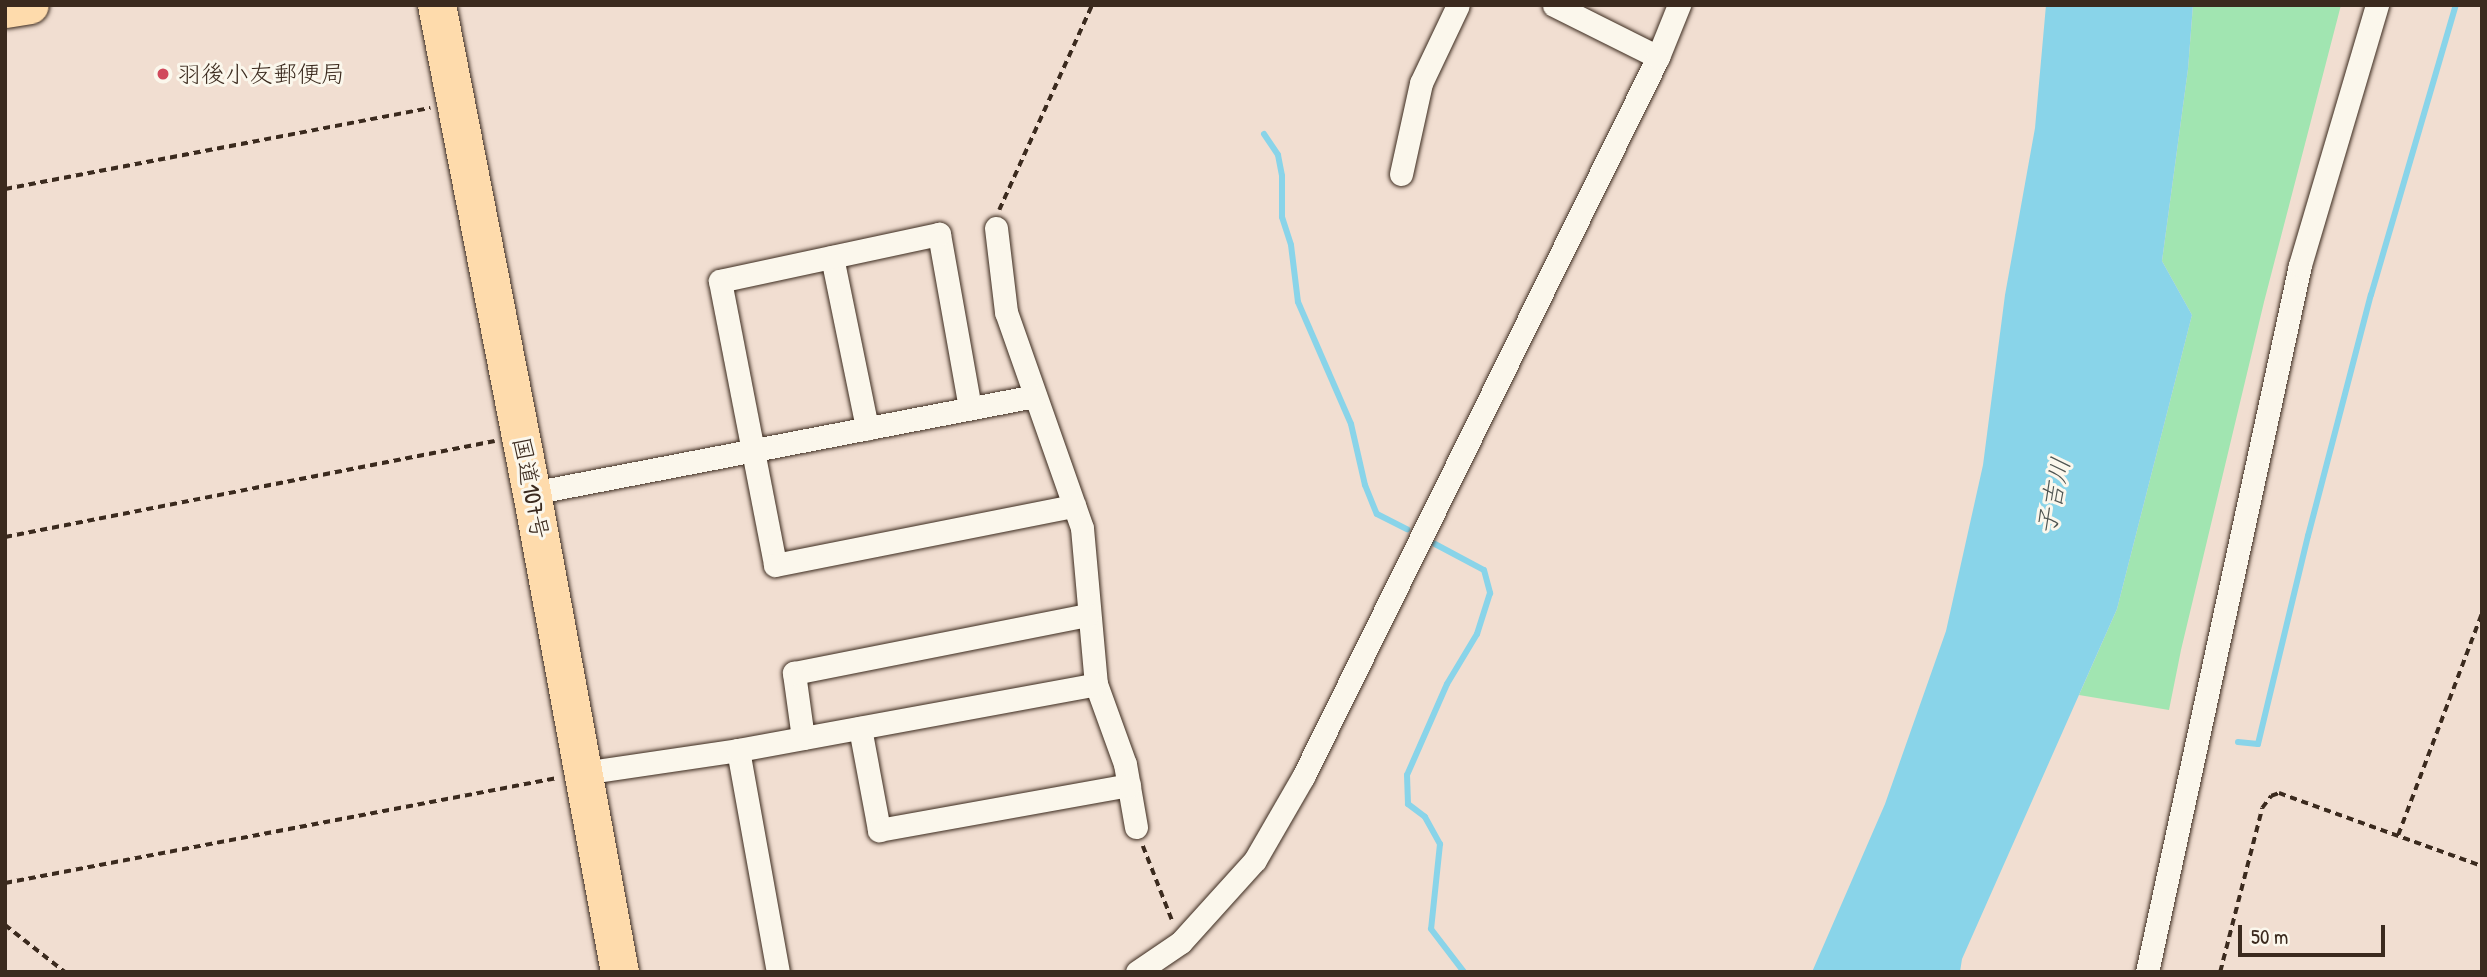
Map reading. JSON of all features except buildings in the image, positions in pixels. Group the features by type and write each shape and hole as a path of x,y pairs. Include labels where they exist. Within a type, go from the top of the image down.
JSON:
{"highway":[{"name":"国道107号","path":"437,5 532,493 620,972"}],"main road":[{"path":"5,9 30,5"}],"street":[{"path":"1401,174 1421,83 1458,5"},
{"path":"1554,5 1658,57"},
{"path":"1137,972 1181,942 1255,860 1303,777 1658,57 1679,5"},
{"path":"2147,972 2300,265 2377,5"},
{"path":"996,228 1006,312 1082,528 1087,615 1096,684 1125,764 1136,827"},
{"path":"970,408 939,234 720,281 775,565 1074,506"},
{"path":"832,257 867,428"},
{"path":"532,493 1035,396"},
{"path":"803,738 794,673 1087,615"},
{"path":"583,773 738,750 1096,684"},
{"path":"860,728 879,830 1129,785"},
{"path":"738,750 778,972"}],"path":[{"path":"996,228 1001,201 1092,5"},
{"path":"5,189 456,103"},
{"path":"5,537 521,436"},
{"path":"2398,835 2482,613"},
{"path":"5,883 583,773"},
{"path":"2220,972 2262,808 2272,796 2279,793 2482,866"},
{"path":"1136,827 1181,942"},
{"path":"5,925 65,972"}],"green space":[{"path":"2193,5 2341,5 2264,302 2169,710 2079,695 2117,609 2192,315 2162,261 2188,69"}],"water":[{"name":"子吉川","path":"2046,5 2193,5 2188,69 2162,261 2192,315 2117,609 1962,959 1960,972 1812,972 1885,804 1946,631 1983,465 2005,295 2035,128"}],"waterway":[{"path":"2238,742 2258,744 2308,536 2371,295 2456,5"},
{"path":"1264,134 1278,155 1282,176 1282,217 1291,245 1298,302 1351,424 1365,485 1377,514 1407,529"},
{"path":"1435,544 1484,570 1490,593 1477,634 1447,684 1407,775 1408,804 1425,817 1440,844 1431,929 1464,972"}],"place":[{"name":"羽後小友郵便局","path":"163,74"}]}
